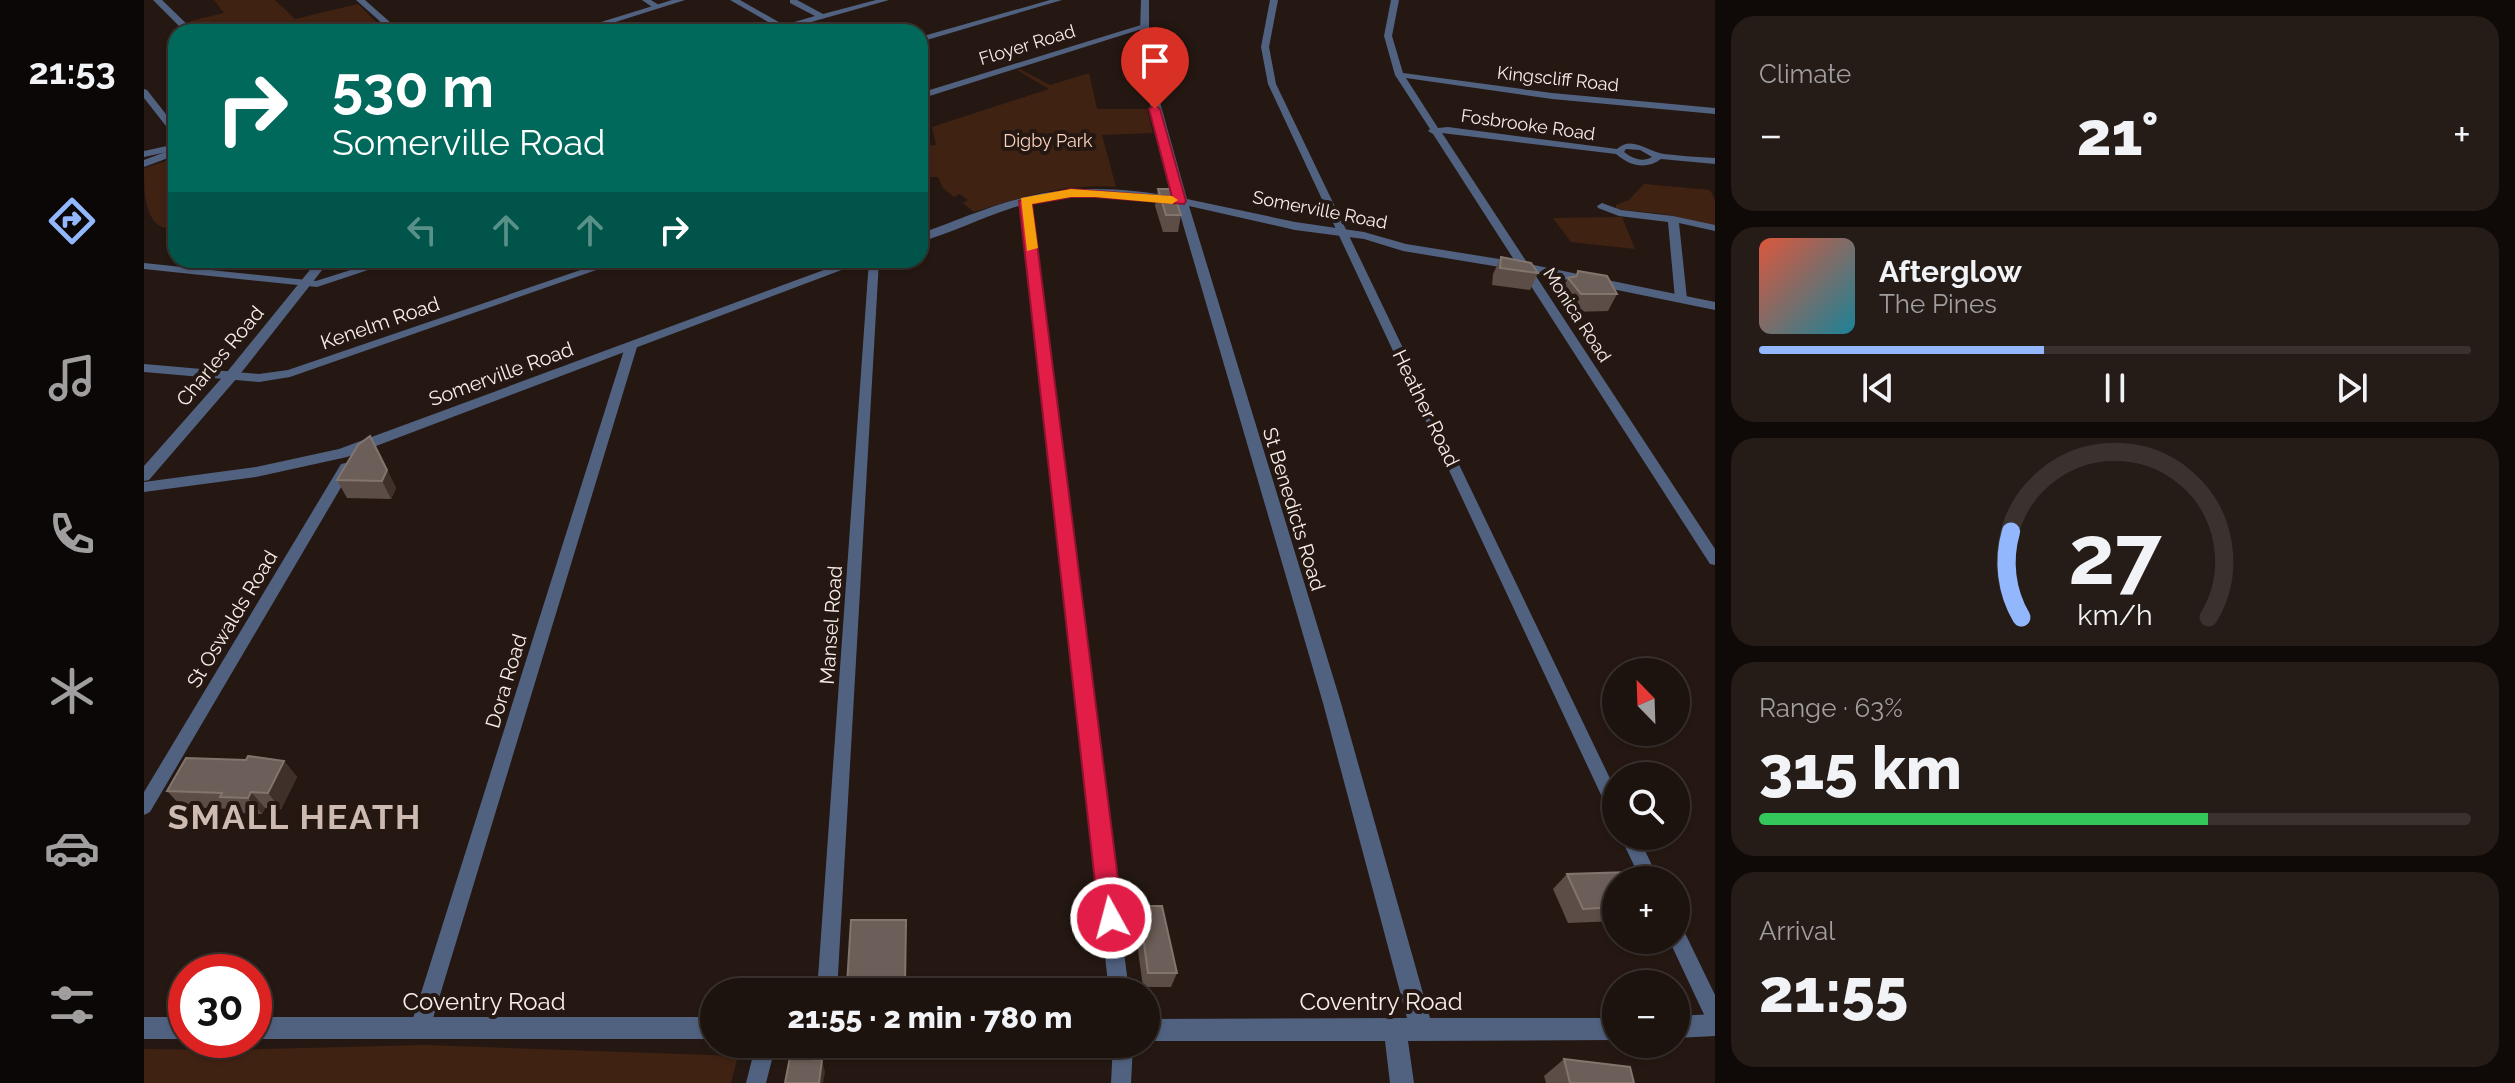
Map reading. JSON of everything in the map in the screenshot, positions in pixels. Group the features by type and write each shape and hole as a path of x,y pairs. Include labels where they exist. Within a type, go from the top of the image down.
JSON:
{"street":[{"path":"157,0 182,24"},
{"path":"360,0 388,24"},
{"path":"646,0 658,7"},
{"path":"601,24 681,0"},
{"path":"734,0 777,24"},
{"path":"804,24 885,0"},
{"path":"928,38 1058,0"},
{"name":"St Benedicts Road","path":"1145,0 1144,63 1180,201 1332,703 1421,1028"},
{"name":"Heather Road","path":"1274,0 1265,47 1272,84 1602,779"},
{"name":"Monica Road","path":"1395,0 1388,36 1399,75 1715,560"},
{"path":"793,1 822,17"},
{"name":"Floyer Road","path":"928,94 1144,27"},
{"name":"Kingscliff Road","path":"1399,75 1552,96 1715,111"},
{"path":"144,92 168,123"},
{"name":"Fosbrooke Road","path":"1433,131 1448,130 1619,152 1623,147 1634,147 1656,156 1715,161"},
{"path":"144,154 168,150"},
{"path":"144,164 168,153"},
{"name":"Somerville Road","path":"928,235 1026,201 1071,193 1095,193 1180,201 1715,306"},
{"path":"1026,201 1117,978"},
{"path":"1602,206 1619,213 1673,219 1715,228"},
{"path":"1673,219 1681,299"},
{"path":"144,266 317,284 368,268"},
{"name":"Charles Road","path":"144,476 232,375 317,268"},
{"name":"Kenelm Road","path":"144,368 259,378 290,373 597,268"},
{"name":"Somerville Road","path":"144,487 256,472 352,450 841,268"},
{"name":"Mansel Road","path":"828,978 873,268"},
{"name":"Dora Road","path":"420,1028 631,347"},
{"name":"St Oswalds Road","path":"144,807 350,459 352,450"},
{"path":"1685,954 1715,1016"},
{"path":"1690,1026 1715,1025"},
{"path":"144,1028 168,1028"},
{"name":"Coventry Road","path":"272,1028 700,1028"},
{"path":"1395,1028 1402,1083"},
{"name":"Coventry Road","path":"1160,1030 1602,1029"},
{"path":"756,1083 762,1058"},
{"path":"1121,1083 1122,1058"}],"green space":[{"path":"214,0 275,0 295,19 358,4 378,24 193,24 190,21 224,13"},
{"name":"Digby Park","path":"1017,70 1050,85 1089,73 1097,109 1147,109 1153,133 1102,135 1116,187 1061,189 974,212 963,203 968,200 960,194 954,197 943,188 938,177 928,177 928,146 936,145 932,127 1049,89"},
{"path":"168,160 168,228 158,224 148,209 144,168"},
{"path":"1644,184 1710,190 1715,200 1715,226 1664,214 1616,209 1616,205 1629,200"},
{"path":"1622,217 1635,249 1571,242 1553,218"},
{"path":"425,1045 737,1058 731,1083 144,1083 144,1049 168,1049 168,1058 272,1058 272,1049"}],"building":[{"path":"1158,189 1172,189 1181,215 1166,215"},
{"path":"1501,257 1531,263 1538,273 1500,268"},
{"path":"1578,271 1607,276 1617,294 1581,294 1568,278 1577,276"},
{"path":"370,436 387,470 382,481 337,480 358,445"},
{"path":"248,756 284,761 268,793 251,792 248,798 220,797 222,793 167,791 186,758 246,760"},
{"path":"1602,873 1602,908 1583,909 1567,874"},
{"path":"1139,906 1162,906 1177,973 1148,973"},
{"path":"851,920 906,920 905,978 847,978"},
{"path":"790,1058 822,1060 819,1083 785,1083"},
{"path":"1564,1059 1630,1067 1634,1083 1570,1083"}],"slow traffic":[{"path":"1031,248 1026,201 1071,193 1172,200"}],"district":[{"name":"SMALL HEATH","path":"295,817"}],"route":[{"path":"1111,918 1026,201 1071,193 1132,195 1180,201 1155,109"}]}
